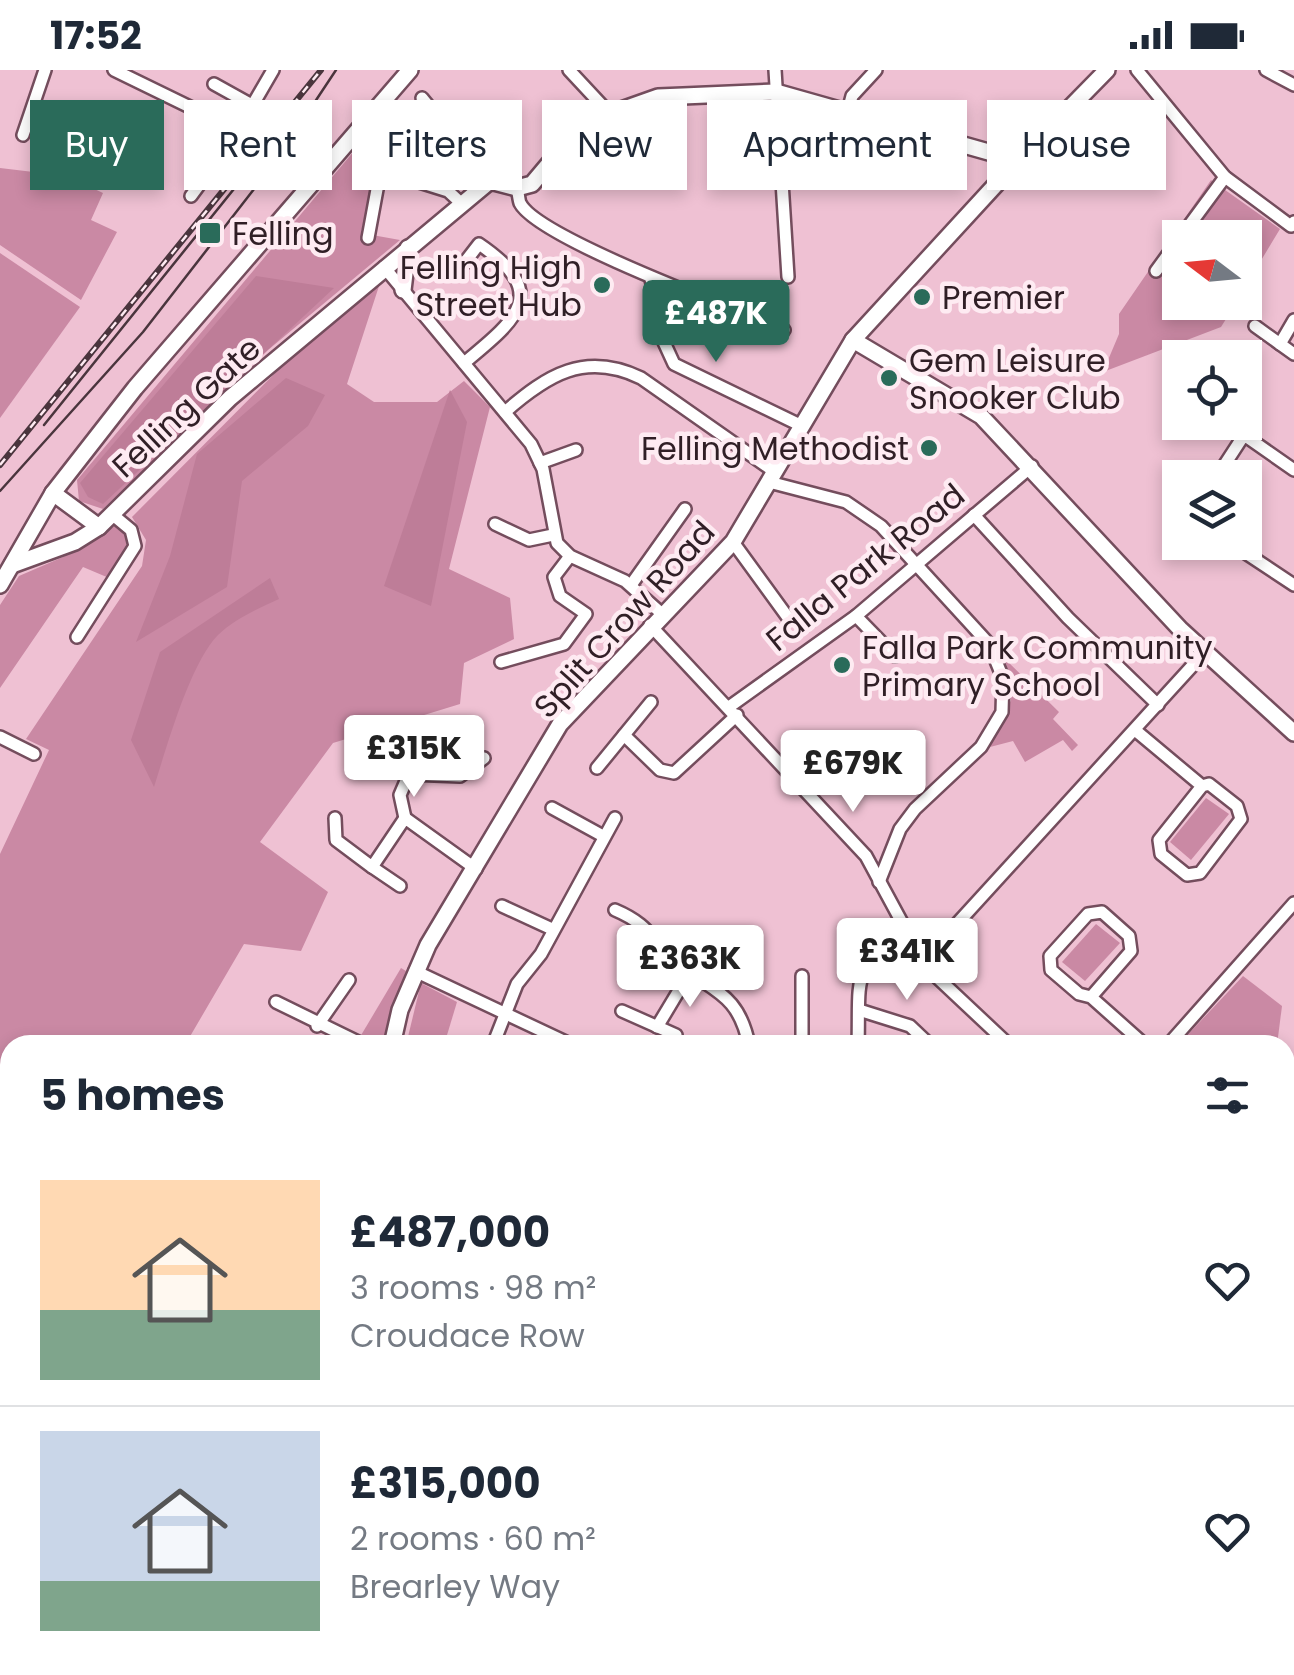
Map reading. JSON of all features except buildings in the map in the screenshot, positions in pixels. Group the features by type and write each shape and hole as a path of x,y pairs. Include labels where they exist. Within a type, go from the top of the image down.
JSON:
{"street":[{"path":"23,134 45,70"},
{"path":"117,70 184,104"},
{"path":"253,100 273,70"},
{"path":"569,70 597,100"},
{"path":"774,70 788,277"},
{"path":"851,100 876,70"},
{"name":"Split Crow Road","path":"1078,100 1108,70"},
{"path":"1137,70 1225,177 1293,228"},
{"path":"1266,70 1294,85"},
{"path":"384,100 408,71"},
{"path":"214,84 243,100"},
{"path":"652,100 776,92 808,100"},
{"path":"0,585 53,492 135,388 352,138"},
{"path":"1193,220 1225,177"},
{"path":"191,196 195,190"},
{"path":"368,238 377,190"},
{"path":"445,190 462,204"},
{"name":"Felling Gate","path":"12,565 75,542 99,527 230,398 480,190"},
{"path":"518,190 526,211 652,279 784,330"},
{"name":"Split Crow Road","path":"395,1035 415,972 560,724 655,619 734,542 853,340 990,190"},
{"path":"462,266 479,244 514,269 520,288 515,326 464,363"},
{"path":"404,290 408,248"},
{"path":"1156,271 1162,263"},
{"path":"384,267 505,412 540,464 553,535 570,556 632,585 655,619 733,711 866,856 923,960 999,1035"},
{"path":"652,279 663,340 674,364 802,426"},
{"path":"1280,344 1294,320"},
{"path":"1254,326 1294,354"},
{"path":"853,340 972,409 1032,466 1204,654 1294,733"},
{"path":"505,412 560,371 587,365 617,368 641,378 772,477 846,502 881,526 989,644 1003,678 1002,712 981,748 907,819 880,882"},
{"path":"1228,460 1244,436 1294,470"},
{"path":"540,464 576,450"},
{"name":"Falla Park Road","path":"624,735 660,770 674,773 733,711 918,566 1032,466"},
{"path":"53,492 99,527"},
{"path":"632,585 685,509"},
{"path":"76,637 136,546 131,530 113,515"},
{"path":"974,515 1068,618 1158,705"},
{"path":"495,524 529,540 553,535"},
{"path":"734,542 788,619"},
{"path":"501,662 564,644 586,614 560,596 554,577 570,556"},
{"path":"1256,560 1294,585"},
{"path":"856,616 895,656"},
{"path":"923,960 1204,654"},
{"path":"597,768 651,702"},
{"path":"1136,730 1202,786"},
{"path":"0,737 34,754"},
{"path":"476,869 405,818 400,794 409,774 460,776 484,758"},
{"path":"1209,784 1237,806 1241,820 1200,873 1187,875 1161,854 1159,840 1202,786 1209,784"},
{"path":"552,808 603,836"},
{"path":"336,818 336,840 400,886"},
{"path":"372,867 405,818"},
{"path":"496,1035 504,1012 615,818"},
{"path":"634,918 640,902"},
{"path":"1177,1035 1294,903"},
{"path":"502,906 552,929"},
{"path":"615,910 634,918 690,972 735,1005 746,1035"},
{"path":"1091,997 1130,951 1130,936 1102,912 1088,914 1050,956 1051,970 1079,994 1091,997 1135,1035"},
{"path":"858,1035 860,976 866,960 904,928"},
{"path":"415,972 551,1035"},
{"path":"657,1027 690,972"},
{"path":"802,976 802,1035"},
{"path":"318,1026 349,980"},
{"path":"276,1002 340,1035"},
{"path":"859,1010 910,1026 919,1035"},
{"path":"622,1012 676,1035"}],"shaded area":[{"path":"352,153 352,190 371,190 361,233 400,240 268,350 103,509 79,501 77,480 321,190 332,190 332,177"},
{"path":"0,168 30,172 30,190 103,193 91,220 117,232 81,300 0,245"},
{"path":"1211,180 1280,229 1262,259 1262,220 1184,220"},
{"path":"1162,251 1162,320 1225,320 1221,327 1187,340 1162,340 1162,350 1103,372 1119,334 1119,314"},
{"path":"0,253 80,307 0,418"},
{"path":"256,276 334,288 103,504 88,497 80,483"},
{"path":"380,283 347,384 374,402 437,402 464,381 490,407 449,569 510,598 514,639 464,663 460,704 333,743 260,842 328,892 301,951 244,944 191,1035 0,1035 0,854 49,750 26,739 142,566 146,540 132,517 304,344"},
{"path":"286,378 325,395 308,426 242,481 227,587 136,642 170,556 197,454"},
{"path":"450,390 467,422 431,606 384,586"},
{"path":"115,526 127,531 132,540 109,578 83,567 0,688 0,605 19,576 63,557"},
{"path":"270,578 279,599 225,629 198,665 154,787 131,740 160,652"},
{"path":"1001,655 1059,712 1053,719 1078,745 1072,751 1063,740 1025,762 1013,741 990,747 1011,700"},
{"path":"1206,798 1229,814 1191,860 1170,842"},
{"path":"1096,924 1120,943 1085,981 1062,962"},
{"path":"401,968 406,971 387,1035 361,1035"},
{"path":"1243,976 1282,1006 1278,1035 1187,1035"},
{"path":"421,983 457,1002 447,1035 408,1035"}],"tram line":[{"path":"0,491 143,332 275,162 336,70"},
{"path":"44,425 233,190"}],"railway":[{"path":"0,465 321,70"}],"place":[{"name":"Felling","path":"210,233"},
{"name":"Felling High Street Hub","path":"602,285"},
{"name":"Premier","path":"922,297"},
{"name":"Gem Leisure Snooker Club","path":"889,378"},
{"name":"Felling Methodist","path":"929,448"},
{"name":"Falla Park Community Primary School","path":"842,665"}]}
